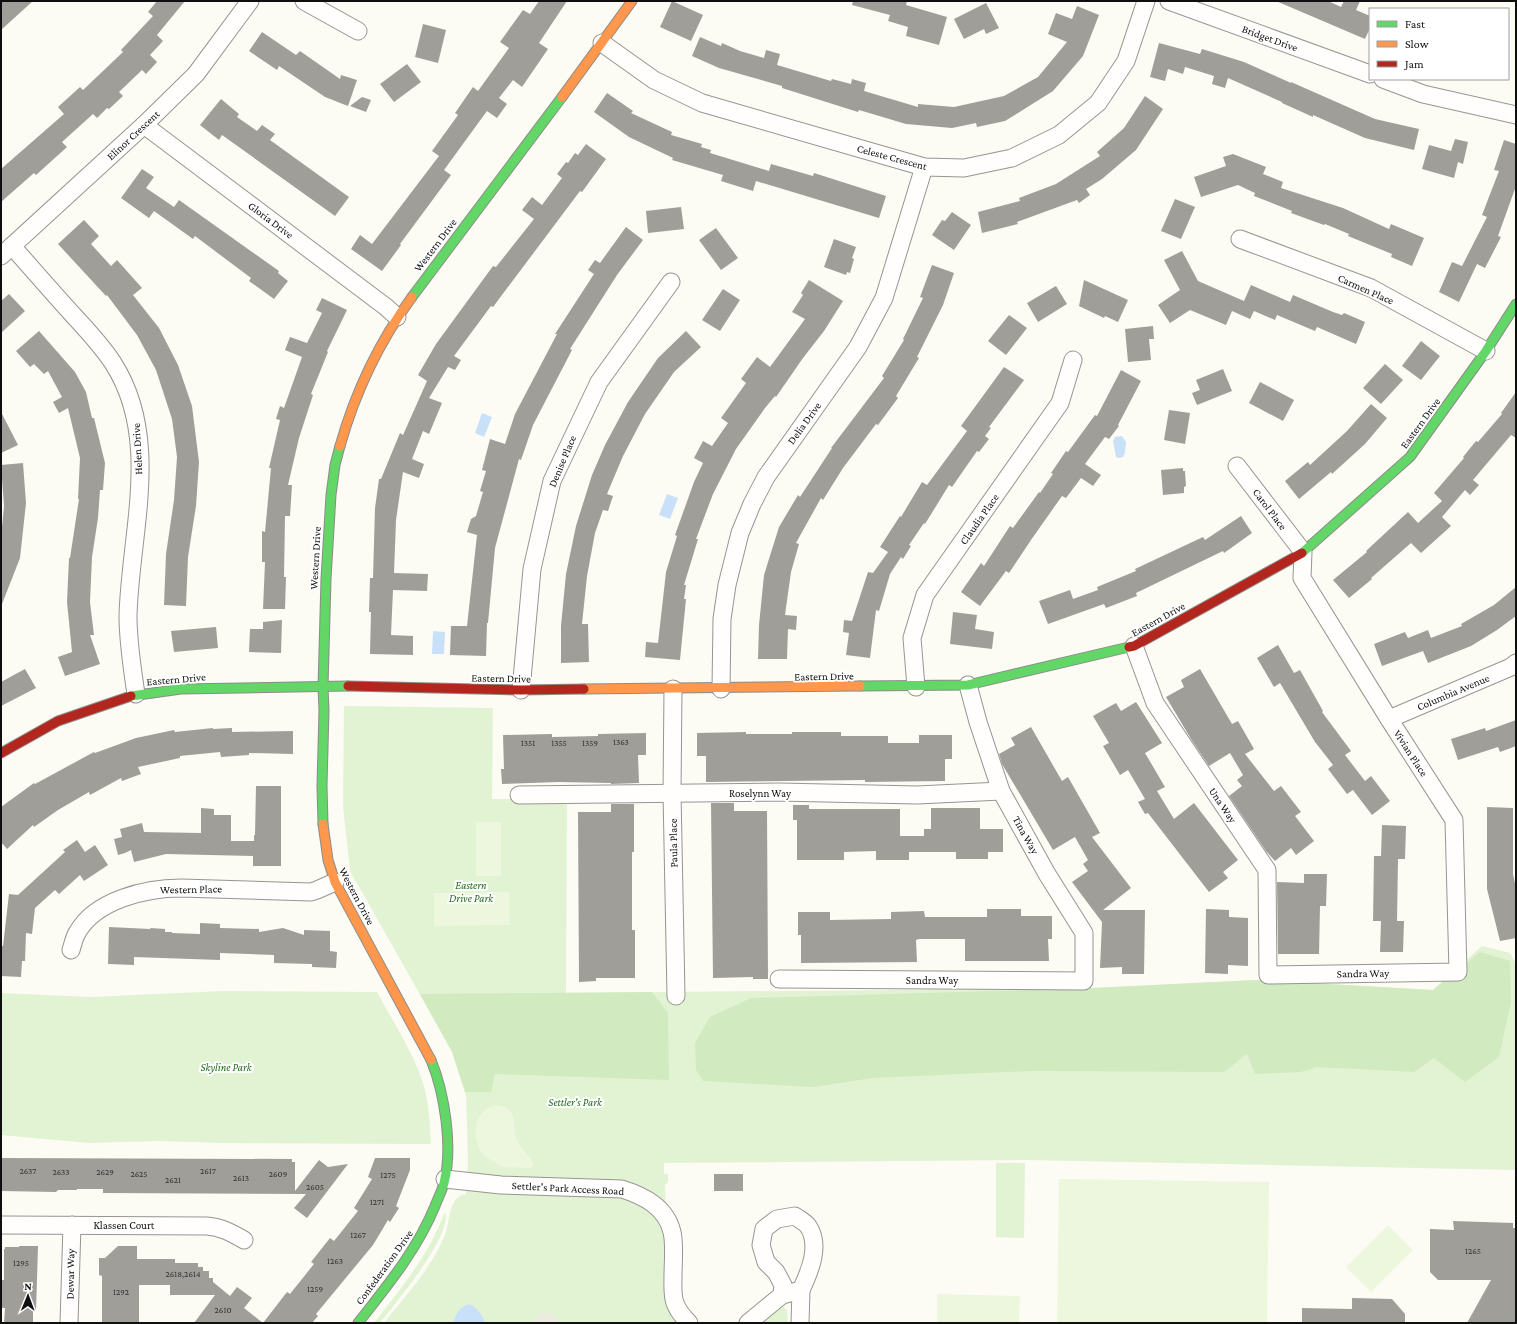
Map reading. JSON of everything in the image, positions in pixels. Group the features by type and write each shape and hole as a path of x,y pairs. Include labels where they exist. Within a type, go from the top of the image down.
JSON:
{"street":[{"name":"Elinor Crescent","path":"6,251 196,74 250,1"},
{"path":"304,1 358,31"},
{"name":"Western Drive","path":"445,1180 446,1123 441,1090 432,1061 335,882 326,857 323,838 322,806 325,704 323,687 326,578 329,519 335,466 346,426 361,385 396,317 632,1"},
{"name":"Celeste Crescent","path":"602,43 654,80 702,103 924,167 964,168 1012,158 1059,135 1098,104 1126,61 1146,1"},
{"name":"Bridget Drive","path":"1169,1 1369,74"},
{"path":"1386,80 1423,94 1516,115"},
{"name":"Gloria Drive","path":"144,124 386,307 396,317"},
{"name":"Delia Drive","path":"721,689 722,620 727,585 740,533 752,504 766,477 858,347 884,298 924,167"},
{"name":"Carmen Place","path":"1240,239 1371,288 1486,350"},
{"name":"Helen Drive","path":"6,251 99,344 114,364 125,386 134,410 140,458 128,616 129,644 136,694"},
{"name":"Denise Place","path":"522,690 532,569 552,481 599,382 671,282"},
{"name":"Eastern Drive","path":"1,753 58,721 96,706 136,694 181,688 323,687 522,690 916,687 968,685 1134,646 1303,552 1410,457 1486,350 1516,304"},
{"name":"Claudia Place","path":"916,687 912,638 925,595 1060,403 1073,360"},
{"name":"Carol Place","path":"1237,466 1303,552"},
{"name":"Vivian Place","path":"1303,552 1302,578 1389,719 1454,820 1458,972"},
{"name":"Una Way","path":"1134,646 1154,703 1267,870 1268,975"},
{"name":"Columbia Avenue","path":"1389,719 1511,667 1516,663"},
{"name":"Tina Way","path":"968,685 978,722 1002,791 1047,874 1084,933 1084,981"},
{"name":"Paula Place","path":"673,689 672,793 676,996"},
{"name":"Roselynn Way","path":"519,795 779,792 917,795 1002,791"},
{"name":"Western Place","path":"71,950 77,932 91,917 114,902 142,892 180,888 311,892 335,882"},
{"name":"Sandra Way","path":"1268,975 1458,972"},
{"name":"Sandra Way","path":"779,979 1084,981"},
{"name":"Confederation Drive","path":"358,1323 394,1278 418,1242 427,1225 445,1180"},
{"name":"Settler's Park Access Road","path":"445,1180 501,1185 622,1189 640,1195 656,1205 667,1218 673,1233 674,1302 680,1314 689,1323"},
{"path":"782,1295 783,1285 776,1272 766,1262 761,1245 764,1229 778,1220 795,1216 808,1225 813,1239 813,1256 808,1274 801,1290 800,1323"},
{"name":"Klassen Court","path":"1,1225 207,1226 225,1230 244,1240"},
{"name":"Dewar Way","path":"69,1323 72,1225"},
{"path":"748,1323 782,1295 801,1290"}],"green space":[{"name":"Settler's Park","path":"344,706 493,708 492,799 567,799 566,993 1093,988 1256,980 1433,990 1482,946 1510,953 1516,964 1516,1170 1026,1160 664,1163 664,1174 668,1174 668,1182 665,1185 667,1255 680,1323 384,1323 417,1282 439,1249 446,1231 450,1211 456,1200 460,1196 466,1194 468,1162 466,1095 452,1051 350,871 343,806"},
{"path":"476,822 501,822 501,876 476,876"},
{"path":"509,892 510,925 434,926 434,893"},
{"path":"1480,952 1510,961 1511,1002 1499,1057 1465,1082 1434,1058 1414,1072 1316,1067 1301,1072 1255,1074 1247,1054 1224,1072 1032,1071 873,1078 813,1087 703,1081 696,1070 695,1043 710,1017 751,998 1093,988 1256,980 1433,990"},
{"name":"Skyline Park","path":"224,991 377,992 409,1050 420,1074 427,1100 431,1144 225,1143 157,1141 89,1143 1,1135 1,993 91,997"},
{"path":"652,992 668,1013 669,1080 495,1074 491,1092 465,1092 452,1052 420,994"},
{"path":"496,1105 504,1107 512,1114 518,1142 533,1162 533,1167 503,1167 484,1156 479,1149 475,1134 477,1122 480,1115 487,1108"},
{"path":"996,1163 1025,1163 1024,1238 996,1237"},
{"path":"1059,1179 1269,1182 1267,1323 1057,1323"},
{"path":"445,1212 445,1223 432,1252 380,1323 374,1323 414,1270 431,1243"},
{"path":"1388,1225 1413,1250 1371,1292 1346,1267"},
{"path":"937,1294 1020,1296 1019,1323 937,1323"},
{"path":"780,1307 787,1310 788,1323 760,1323"}],"shaded area":[{"path":"543,1312 552,1314 558,1323 532,1323 535,1317"}],"water":[{"path":"482,413 492,417 484,437 475,433"},
{"path":"1122,436 1126,442 1125,453 1123,457 1119,458 1116,457 1113,441 1115,437"},
{"path":"667,494 678,498 670,519 659,515"},
{"path":"433,631 445,632 444,654 432,654"},
{"path":"469,1304 475,1307 485,1323 453,1323 458,1311"}],"building":[{"path":"1,1 33,1 1,30"},
{"path":"157,1 185,1 157,35 163,41 150,55 157,62 146,74 142,70 119,92 123,96 97,118 93,114 62,142 67,147 36,175 34,173 1,202 1,169 64,114 58,107 80,87 83,90 123,52 121,50 153,16 148,12"},
{"path":"539,1 567,1 539,43 548,49 522,87 513,80 499,98 507,104 497,118 487,111 444,170 451,175 382,271 351,249 360,235 372,244 439,156 432,151 458,115 455,113 473,87 478,91 509,48 500,42 523,10 530,14"},
{"path":"672,1 703,15 691,41 660,27"},
{"path":"853,1 907,1 906,5 947,17 939,45 906,36 908,27 888,21 890,15 852,5"},
{"path":"1276,1 1328,1 1341,7 1344,1 1360,1 1356,10 1369,16 1369,30 1365,39"},
{"path":"986,3 999,28 986,34 984,29 964,39 954,19"},
{"path":"1077,6 1099,15 1083,56 1053,91 1005,121 977,127 976,123 952,128 906,124 859,110 858,112 782,88 782,86 719,68 692,56 700,37 721,46 722,43 740,51 764,58 766,50 780,54 777,65 831,81 832,79 851,84 852,79 866,83 864,91 918,107 918,104 954,107 1004,96 1038,77 1067,42 1048,34 1056,13 1072,19"},
{"path":"423,24 446,30 438,63 415,57"},
{"path":"262,32 296,55 300,51 340,79 341,75 357,80 348,106 325,97 279,66 277,70 249,51"},
{"path":"1159,43 1200,54 1202,49 1244,62 1375,119 1419,129 1414,150 1365,138 1313,115 1313,117 1228,78 1225,88 1212,84 1214,76 1185,67 1183,74 1168,69 1165,81 1150,77"},
{"path":"407,64 421,82 394,102 380,84"},
{"path":"607,93 633,111 631,113 672,132 671,135 702,144 701,147 711,150 710,153 769,171 771,164 813,176 814,173 886,196 879,218 756,181 753,191 721,181 723,175 672,160 673,158 629,137 594,112"},
{"path":"1145,96 1163,109 1136,150 1102,179 1086,189 1090,195 1079,203 1077,200 1017,222 1018,224 982,233 978,212 1020,201 1019,198 1056,184 1100,156 1097,152 1124,128"},
{"path":"362,97 371,100 366,112 350,106"},
{"path":"221,99 239,114 237,117 257,131 262,125 275,134 270,140 349,197 335,216 222,135 219,140 200,125"},
{"path":"1455,139 1468,142 1463,164 1458,162 1454,178 1422,169 1429,145 1451,151"},
{"path":"1504,140 1516,144 1516,186 1498,236 1501,237 1485,268 1477,264 1459,302 1439,292 1452,262 1462,266 1487,217 1482,215 1499,171 1494,170"},
{"path":"586,144 606,159 582,192 580,191 493,307 491,306 454,356 461,360 455,370 448,367 429,398 442,403 429,434 423,431 412,459 424,464 419,478 403,472 396,520 394,573 428,574 427,591 393,590 391,635 413,636 413,655 370,654 370,578 373,578 375,508 379,479 381,479 400,433 403,435 427,381 418,375 436,344 493,266 496,267 534,219 522,210 532,197 542,205 562,178 557,174 575,153 578,155"},
{"path":"1233,154 1266,167 1263,174 1283,182 1281,188 1343,208 1389,229 1391,224 1424,238 1412,266 1391,257 1392,254 1348,236 1349,234 1325,224 1324,225 1291,213 1292,211 1254,196 1255,193 1238,185 1201,197 1194,177 1226,166 1223,157"},
{"path":"142,169 154,177 146,188 174,207 179,200 279,271 278,273 288,281 274,299 249,281 251,278 195,236 193,239 154,211 149,218 121,198"},
{"path":"1175,199 1195,207 1181,239 1161,231"},
{"path":"681,207 684,229 648,233 646,211"},
{"path":"952,212 971,225 954,250 932,235 942,220 945,221"},
{"path":"84,220 99,236 91,244 111,266 117,260 142,288 133,295 159,328 178,365 192,406 199,462 196,506 188,557 186,606 164,605 166,554 174,500 177,457 172,419 156,370 137,335 107,295 106,296 58,244"},
{"path":"626,227 643,240 617,275 570,349 572,350 533,425 521,460 519,459 495,548 487,623 486,656 450,655 451,626 467,626 477,535 467,532 471,519 476,516 483,492 480,491 486,471 482,470 490,439 505,444 515,414 557,334 555,334 594,274 588,270 595,260 600,263"},
{"path":"716,228 738,258 721,270 699,240"},
{"path":"834,239 856,247 852,258 854,259 850,273 847,272 846,275 824,267"},
{"path":"1182,251 1198,281 1244,301 1251,285 1290,302 1293,295 1333,312 1342,315 1344,313 1365,322 1356,344 1317,327 1315,331 1277,315 1275,320 1254,311 1250,319 1232,311 1226,325 1190,310 1170,323 1158,305 1180,290 1164,260"},
{"path":"932,265 954,273 943,305 917,357 919,358 896,396 898,398 878,425 876,424 843,468 823,500 821,498 796,543 799,544 791,572 785,615 797,616 796,630 788,629 787,659 758,659 759,625 764,575 779,527 798,495 800,497 831,448 884,378 882,376 904,340 903,339 923,298 920,297"},
{"path":"809,280 843,301 824,331 776,397 775,396 765,408 736,449 713,494 696,539 698,539 684,585 686,585 684,599 686,599 680,660 645,657 646,642 658,643 666,572 677,536 675,535 694,482 703,463 694,458 703,441 712,446 728,423 721,418 746,383 741,379 757,357 770,367 805,319 792,312 803,295 801,293"},
{"path":"1084,280 1128,300 1118,322 1105,316 1104,318 1079,306"},
{"path":"1056,286 1067,304 1038,322 1027,303"},
{"path":"723,289 740,300 720,331 702,320"},
{"path":"9,294 25,311 1,333 1,301"},
{"path":"322,298 347,310 327,351 328,352 311,394 313,395 299,438 288,485 292,485 290,516 285,516 285,609 263,609 265,562 262,562 262,531 265,532 271,468 269,468 280,420 276,419 280,406 284,408 302,357 285,350 290,337 307,343 322,313 316,310"},
{"path":"1009,315 1027,328 1006,355 988,341"},
{"path":"1153,326 1154,339 1149,339 1151,360 1128,362 1125,329"},
{"path":"39,331 75,372 86,392 105,463 103,490 100,490 98,518 92,557 90,602 94,635 90,635 100,664 65,676 58,657 72,652 67,602 69,558 79,499 80,458 68,408 59,413 53,402 62,397 48,371 44,374 34,364 30,367 16,351"},
{"path":"686,331 701,347 674,372 645,414 623,456 607,494 613,496 608,511 603,510 595,533 587,576 582,624 588,624 589,662 561,663 561,626 566,574 576,526 592,475 605,445 628,402 658,358"},
{"path":"1421,341 1440,356 1421,380 1402,366"},
{"path":"1385,364 1403,380 1381,404 1363,388"},
{"path":"1004,367 1024,380 989,427 991,428 985,436 989,439 979,452 977,451 952,487 949,485 925,524 924,523 909,545 911,546 903,559 901,557 890,574 879,611 876,610 870,658 846,655 849,633 843,632 844,620 852,621 868,572 873,573 888,552 880,547 900,516 901,517 922,482 927,485 967,431 961,426"},
{"path":"1223,369 1232,391 1197,405 1192,393 1200,390 1196,380"},
{"path":"1121,370 1141,381 1118,425 1119,426 1109,439 1105,437 1085,464 1101,475 1093,486 1081,478 1066,498 1062,496 1009,573 1006,571 980,606 961,592 981,563 984,566 1010,526 1013,528 1039,492 1040,493 1066,451 1068,452 1095,415 1097,416"},
{"path":"1260,382 1294,400 1283,421 1249,403"},
{"path":"1516,392 1516,438 1511,435 1473,480 1479,485 1470,495 1465,490 1442,517 1451,526 1421,553 1411,543 1349,598 1333,580 1367,552 1366,551 1408,512 1418,523 1442,501 1434,493 1464,458 1463,457 1476,441 1478,442 1502,414 1501,413"},
{"path":"1371,404 1387,418 1365,444 1332,474 1331,472 1299,499 1285,481 1308,462 1310,465 1347,431"},
{"path":"1169,410 1190,413 1185,444 1164,440"},
{"path":"1,412 18,445 1,453"},
{"path":"23,463 26,503 20,558 2,604 1,538 4,506 1,465"},
{"path":"1183,468 1183,471 1185,471 1186,486 1184,487 1184,493 1163,495 1161,470"},
{"path":"1241,516 1252,533 1224,553 1223,551 1136,593 1137,596 1106,608 1104,604 1048,624 1039,601 1070,590 1073,599 1098,590 1097,587 1136,571 1135,569 1203,537 1205,540"},
{"path":"1516,587 1516,616 1471,646 1428,663 1423,651 1382,666 1374,644 1405,632 1408,638 1428,630 1431,638 1462,626 1461,624 1494,605"},
{"path":"953,612 977,615 975,629 994,632 992,649 950,644"},
{"path":"282,620 281,653 249,652 250,629 263,629 263,622"},
{"path":"216,627 218,648 174,652 171,631"},
{"path":"1278,645 1294,673 1300,670 1323,711 1322,712 1351,751 1345,755 1365,781 1371,776 1390,801 1372,815 1353,790 1347,794 1328,769 1333,765 1315,742 1280,683 1274,687 1257,658"},
{"path":"25,669 36,688 1,706 1,682"},
{"path":"1200,669 1232,724 1238,721 1254,749 1245,754 1274,791 1281,786 1301,812 1295,816 1314,841 1296,855 1291,848 1275,861 1266,851 1229,796 1242,786 1237,780 1243,775 1230,753 1209,766 1166,697 1184,687 1181,680"},
{"path":"1136,702 1162,743 1145,753 1165,787 1157,791 1174,819 1194,803 1238,860 1223,872 1228,878 1209,892 1148,813 1145,814 1138,802 1145,799 1128,770 1120,775 1103,746 1109,743 1093,716 1116,703 1121,711"},
{"path":"1516,720 1516,746 1500,752 1498,747 1458,760 1451,739 1485,728 1486,731"},
{"path":"1031,727 1062,781 1068,777 1100,833 1092,837 1131,888 1103,910 1145,910 1144,974 1122,974 1122,967 1100,968 1102,922 1072,882 1088,871 1083,864 1088,860 1075,837 1053,850 1002,764 999,754 1015,745 1011,738"},
{"path":"213,728 232,728 232,732 293,731 293,754 249,753 249,755 221,757 220,752 180,756 180,758 138,767 141,774 122,781 121,778 90,795 89,792 58,810 34,827 33,825 7,849 1,842 1,807 34,783 35,784 94,752 95,753 136,738 174,730 175,732"},
{"path":"746,732 746,734 792,734 792,732 841,732 841,736 888,736 888,743 919,743 919,735 952,735 952,759 945,759 945,781 865,782 865,780 706,782 706,756 697,756 697,733"},
{"path":"646,733 646,755 638,755 639,783 611,784 559,782 502,784 501,769 504,769 503,735 552,734 552,737"},
{"path":"256,786 281,786 281,866 253,866 253,856 166,854 134,862 131,850 118,855 114,839 122,837 120,829 142,823 144,832 201,833 201,808 214,809 214,815 231,815 231,841 254,841"},
{"path":"711,803 734,803 734,811 767,811 768,979 753,979 753,977 713,978"},
{"path":"611,804 634,804 634,852 632,852 632,930 635,930 635,978 596,978 596,981 579,982 578,812 611,812"},
{"path":"793,805 809,805 809,809 900,809 900,836 924,836 924,829 931,829 931,808 980,808 980,829 1003,829 1003,852 988,852 988,859 956,859 956,852 909,852 909,860 876,860 876,851 844,852 844,860 797,860 797,820 793,820"},
{"path":"1487,807 1513,808 1513,874 1516,888 1516,938 1500,941 1487,889"},
{"path":"1382,825 1406,826 1405,859 1398,859 1397,921 1404,921 1403,952 1380,952 1381,921 1373,921 1374,856 1381,856"},
{"path":"77,840 85,852 95,845 108,865 84,881 80,875 59,894 55,890 35,908 32,934 26,933 25,961 22,961 21,977 1,976 1,946 3,946 9,894 18,895 65,852 63,850"},
{"path":"1304,874 1327,874 1326,906 1320,906 1319,954 1278,954 1277,882 1304,883"},
{"path":"987,909 1021,909 1021,916 1052,916 1052,939 1048,939 1049,961 965,961 965,939 919,939 916,940 917,962 801,963 801,935 798,935 798,912 830,912 830,920 891,919 891,912 924,911 925,917 987,917"},
{"path":"1206,909 1229,910 1229,917 1248,918 1248,966 1228,965 1228,974 1205,973"},
{"path":"200,923 220,924 220,928 259,929 259,932 283,928 304,935 304,930 330,931 330,951 337,952 336,968 312,967 312,964 274,963 274,955 220,953 220,960 134,957 134,965 108,964 109,927 151,930 150,928 165,929 165,932 172,933 200,934"},
{"path":"1,1158 292,1159 292,1162 295,1162 295,1191 319,1160 328,1167 348,1164 307,1218 294,1208 306,1194 103,1193 103,1189 58,1190 56,1192 1,1191"},
{"path":"375,1158 410,1158 410,1170 396,1206 399,1208 390,1222 388,1220 373,1245 316,1314 318,1316 312,1323 263,1323 287,1292 290,1294 314,1264 311,1262 330,1238 334,1241 358,1211 354,1208 372,1179 368,1177"},
{"path":"714,1174 743,1174 743,1191 714,1191"},
{"path":"1453,1221 1513,1223 1513,1228 1516,1228 1516,1323 1467,1323 1491,1280 1438,1280 1430,1272 1430,1229 1454,1230"},
{"path":"38,1246 36,1312 33,1312 33,1323 4,1323 5,1308 1,1308 1,1280 4,1280 4,1249 5,1247"},
{"path":"118,1246 137,1246 137,1259 175,1259 175,1263 198,1263 198,1267 203,1267 203,1271 209,1271 209,1278 213,1278 213,1282 230,1296 237,1287 252,1298 244,1308 263,1323 194,1323 215,1295 170,1295 170,1285 139,1285 139,1323 102,1323 102,1276 99,1275 99,1258 105,1258"},
{"path":"1352,1298 1392,1299 1405,1314 1405,1323 1302,1323 1302,1308 1352,1309"}],"traffic: fast":[{"path":"412,297 562,97"},
{"path":"1302,553 1410,457 1486,351 1516,304"},
{"path":"323,824 323,687 326,579 331,495 335,465 340,446"},
{"path":"860,686 968,685 1129,647"},
{"path":"131,696 181,689 348,686"},
{"path":"358,1323 410,1253 428,1222 444,1183 447,1169 448,1138 444,1105 431,1060"}],"traffic: slow":[{"path":"562,97 632,1"},
{"path":"340,446 353,407 369,368 389,332 412,297"},
{"path":"584,689 860,686"},
{"path":"323,824 328,860 335,882 431,1060"}],"traffic: jam":[{"path":"1129,647 1134,646 1302,553"},
{"path":"348,686 521,690 584,689"},
{"path":"1,753 58,721 131,696"}],"park label":[{"name":"Eastern Drive Park","path":"471,891"}]}
